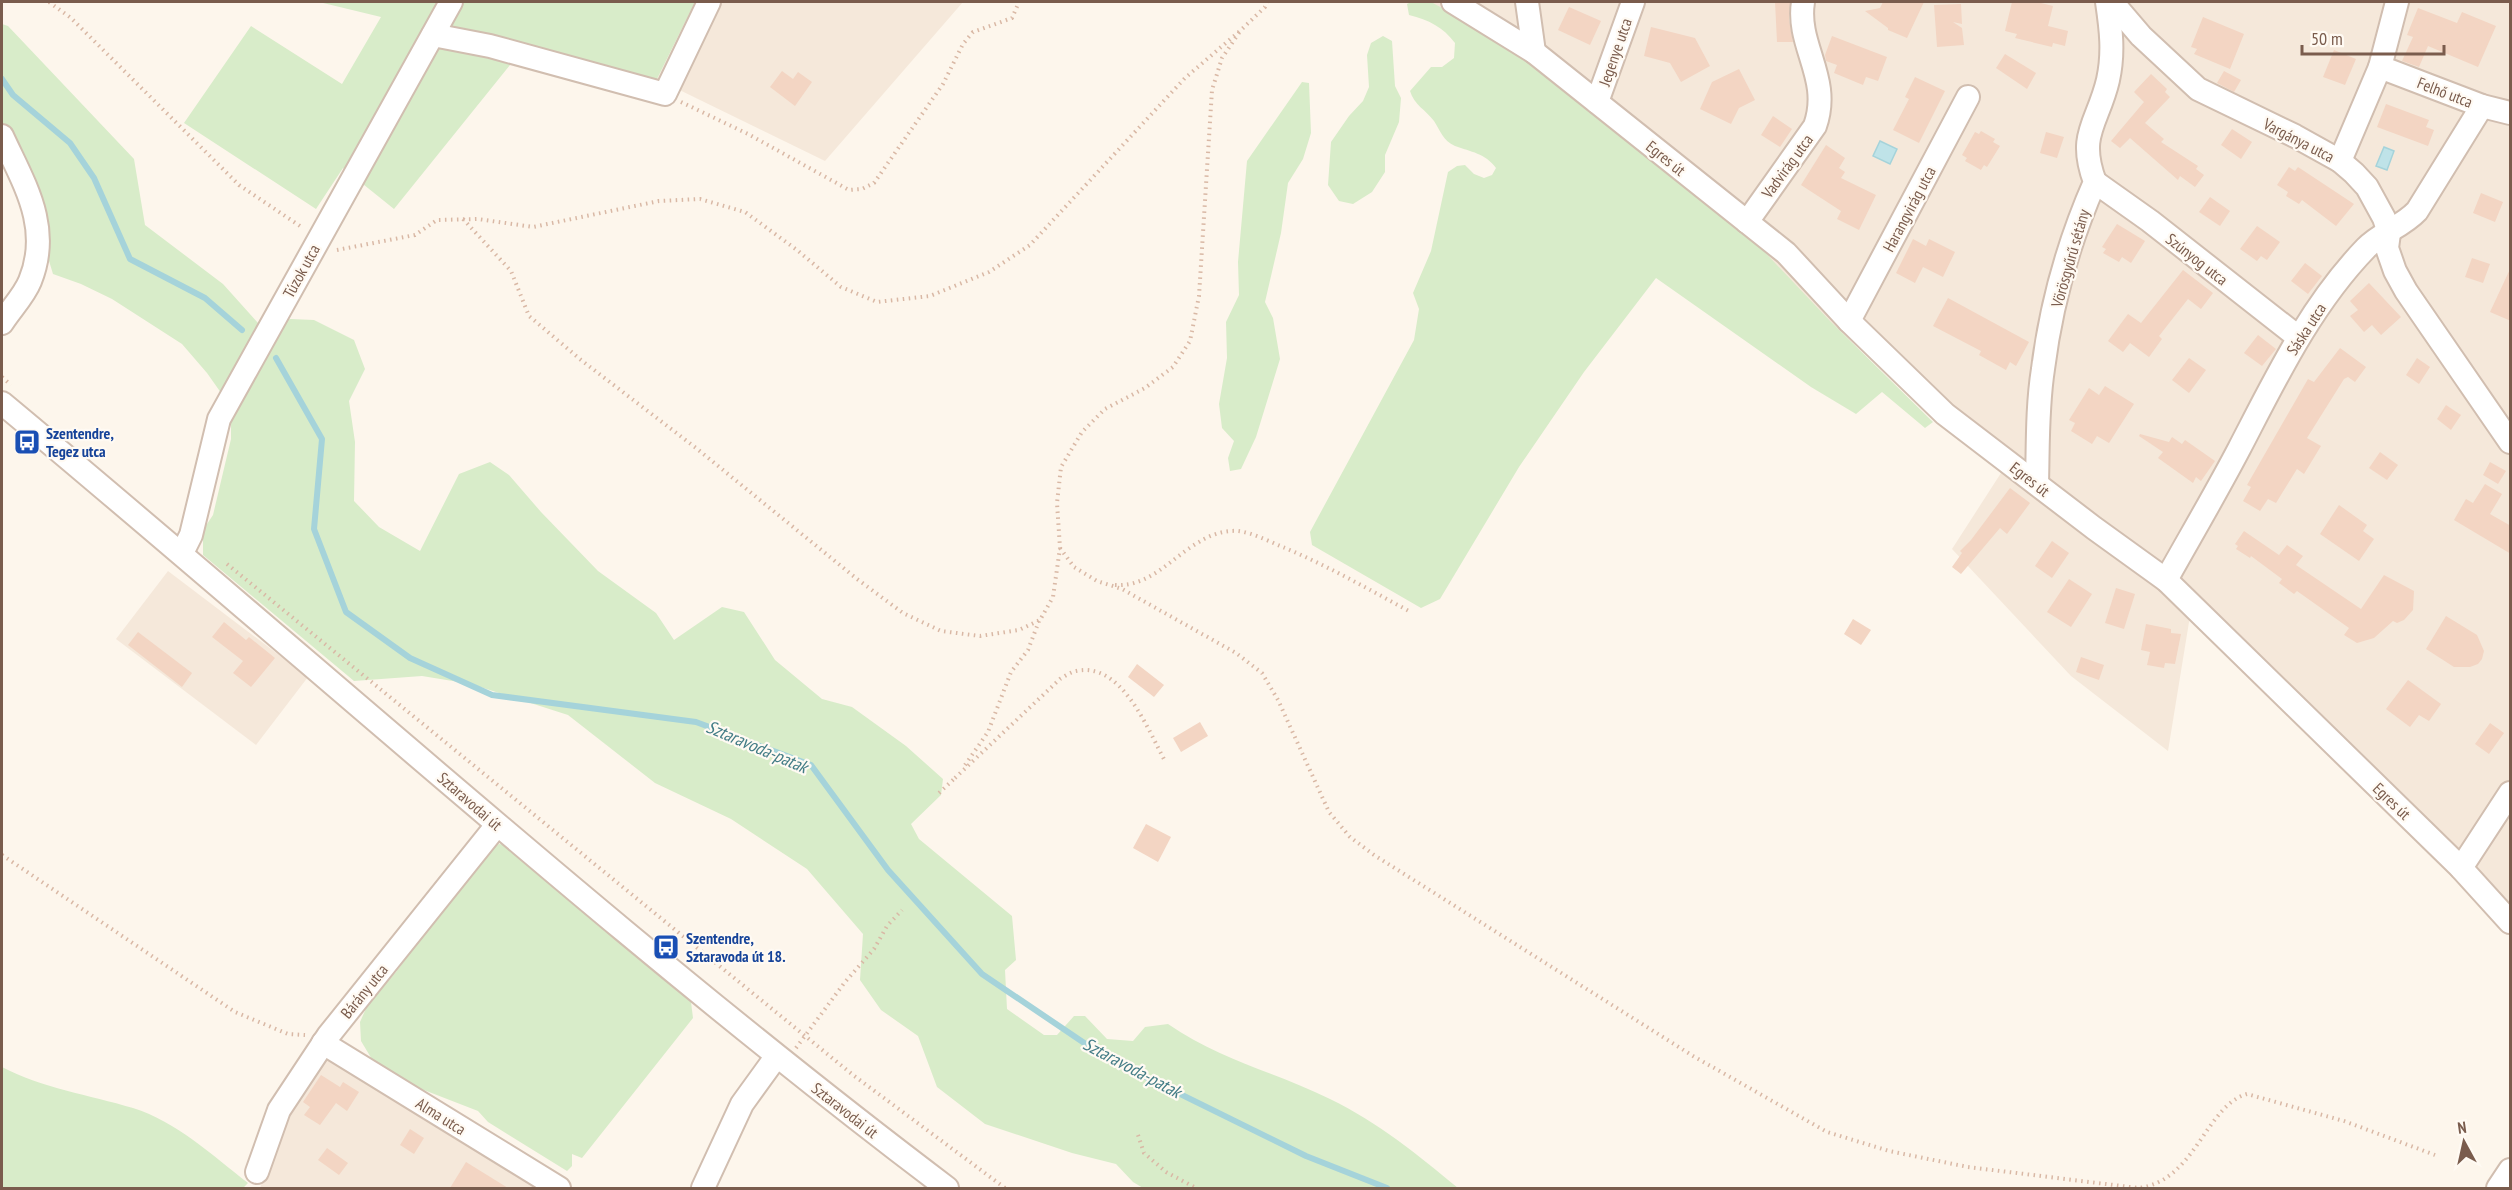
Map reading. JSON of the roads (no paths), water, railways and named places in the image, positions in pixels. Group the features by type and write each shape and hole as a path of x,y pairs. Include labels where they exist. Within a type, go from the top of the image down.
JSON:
{"street":[{"name":"Túzok utca","path":"182,553 191,535 219,419 451,2"},
{"path":"432,34 490,46 664,94 709,2"},
{"name":"Egres út","path":"1453,2 1534,52 1786,253 1849,321 1945,414 2166,580 2461,868 2511,922"},
{"path":"1527,2 1534,52"},
{"name":"Jegenye utca","path":"1597,102 1633,2"},
{"name":"Vadvirág utca","path":"1747,222 1815,126 1819,115 1822,102 1820,87 1804,27 1803,2"},
{"path":"2095,182 2089,166 2087,142 2090,127 2107,83 2113,52 2110,2"},
{"name":"Vargánya utca","path":"2110,2 2141,36 2198,89 2340,161 2367,188 2384,218 2389,233 2387,248 2395,272 2511,442"},
{"path":"2340,161 2380,67 2397,2"},
{"name":"Felhő utca","path":"2380,67 2482,106 2511,113"},
{"name":"Harangvirág utca","path":"1849,321 1968,97"},
{"name":"Sáska utca","path":"2166,580 2298,337 2367,247 2406,223 2417,211 2482,106"},
{"path":"2,136 28,192 39,230 36,261 30,283 2,323"},
{"name":"Szúnyog utca","path":"2095,182 2298,337"},
{"name":"Vörösgyűrű sétány","path":"2037,484 2043,369 2065,264 2078,220 2095,182"},
{"name":"Sztaravodai út","path":"11,397 182,553 497,825 781,1060 947,1188"},
{"path":"2461,868 2511,793"},
{"name":"Bárány utca","path":"257,1172 279,1110 326,1040 497,825"},
{"name":"Alma utca","path":"326,1040 559,1188"},
{"path":"703,1188 742,1104 781,1060"},
{"path":"2498,1188 2511,1170"}],"water":[{"path":"1880,141 1897,149 1890,164 1873,156"},
{"path":"2384,147 2394,151 2387,170 2376,166"}],"waterway":[{"name":"Sztaravoda-patak","path":"2,79 13,95 70,143 94,178 130,259 205,298 242,330"},
{"name":"Sztaravoda-patak","path":"276,358 322,439 314,529 346,612 410,658 492,695 696,722 811,765 888,870 982,974 1105,1057 1306,1156 1387,1188"}],"place":[{"name":"Szentendre, Tegez utca","path":"27,442"},
{"name":"Szentendre, Sztaravoda út 18.","path":"666,947"}]}
